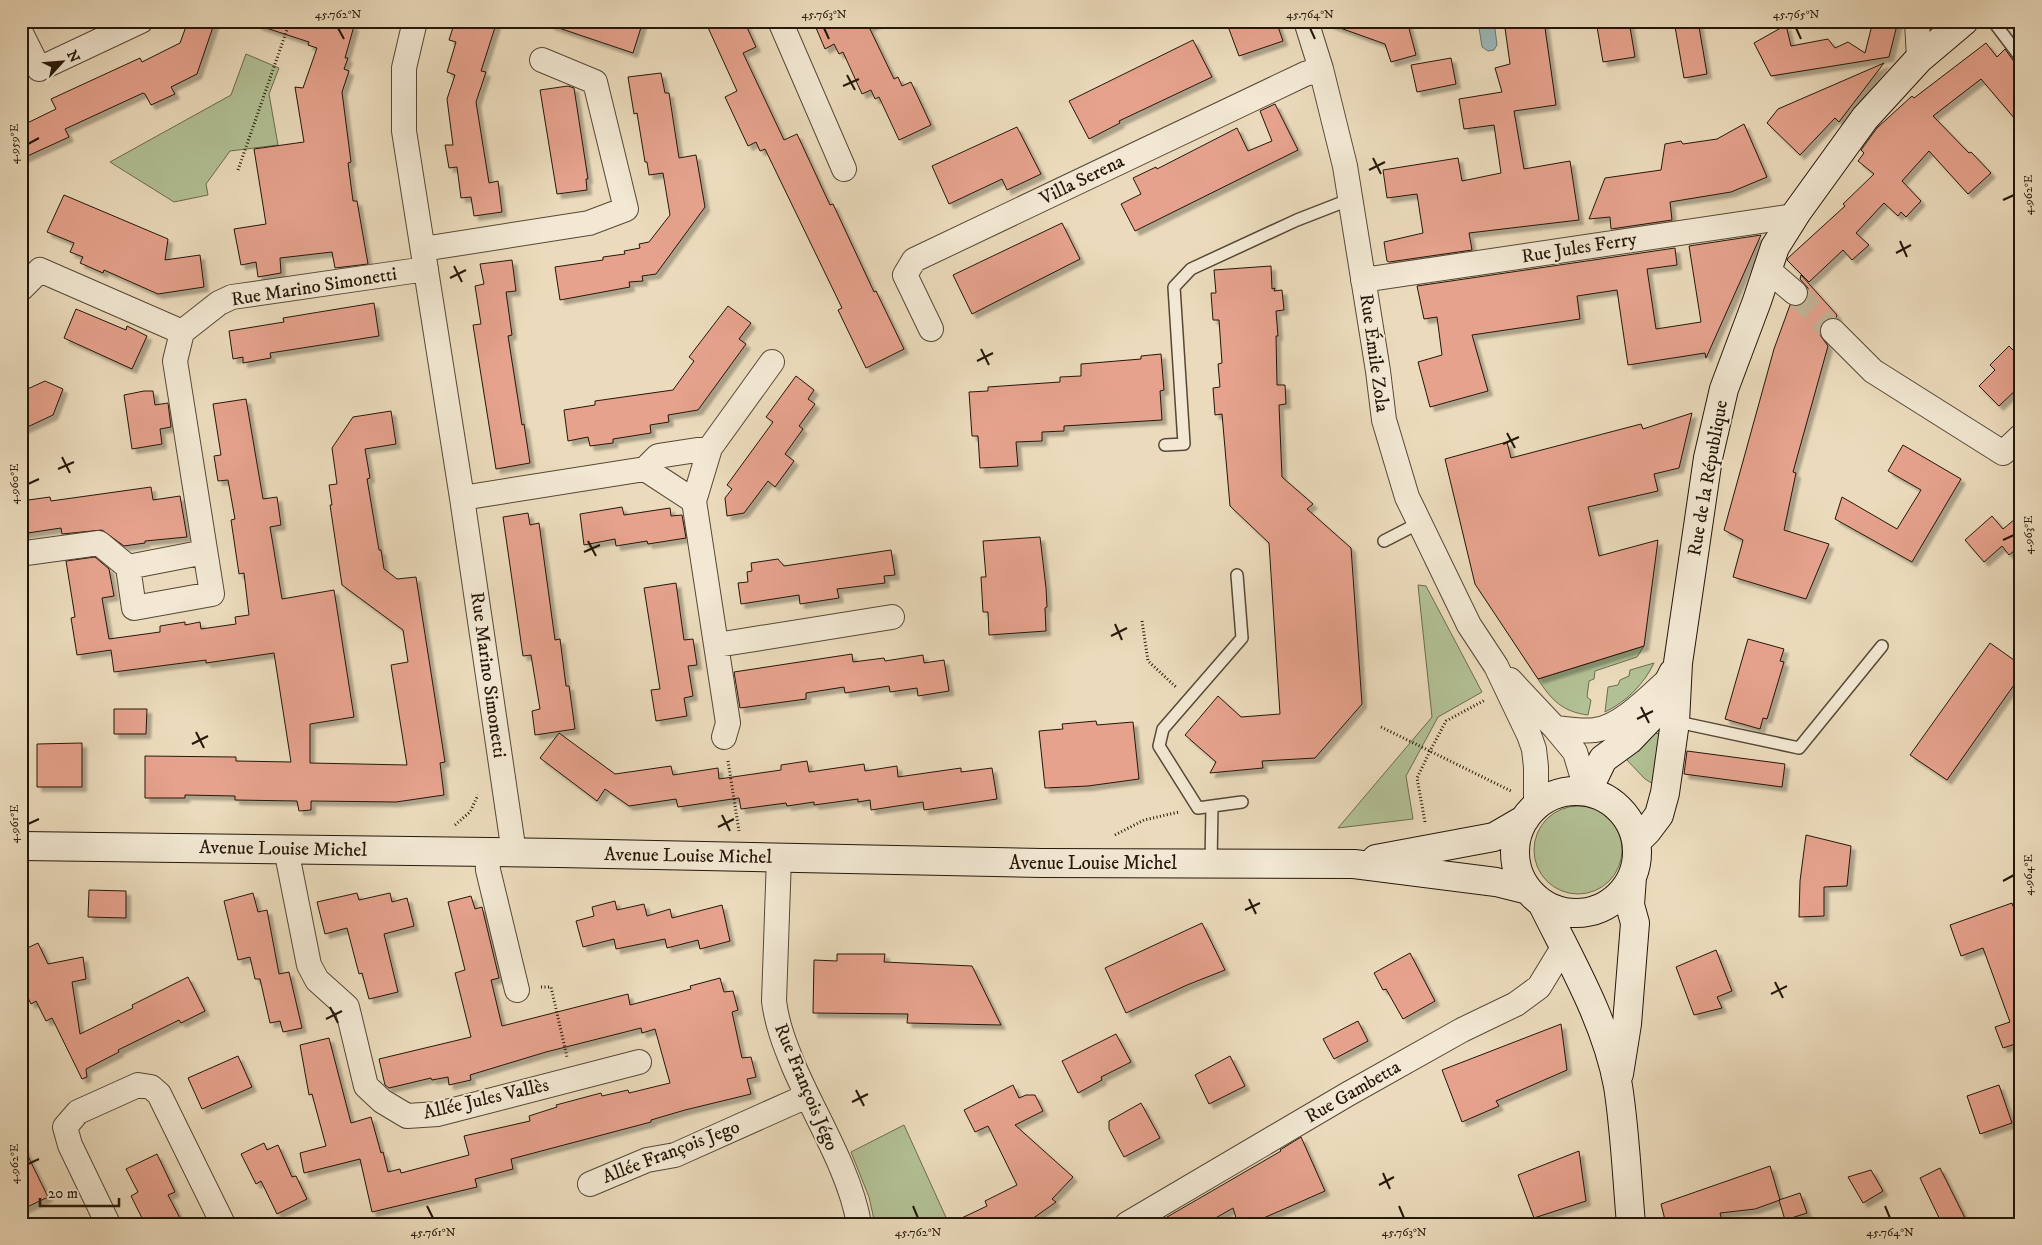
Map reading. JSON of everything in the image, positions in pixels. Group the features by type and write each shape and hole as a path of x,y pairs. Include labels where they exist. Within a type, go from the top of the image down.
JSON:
{"street":[{"path":"21,32 39,69 141,21"},
{"name":"Rue Marino Simonetti","path":"415,21 404,68 404,131 462,498 514,853"},
{"path":"780,21 844,169"},
{"name":"Rue Émile Zola","path":"1306,21 1321,69 1345,166 1384,420 1407,498 1470,625 1496,666 1534,749 1536,767 1530,812"},
{"path":"1917,21 1919,59"},
{"name":"Rue de la République","path":"1637,841 1659,815 1665,793 1664,719 1674,671 1708,458 1724,389 1775,247 1794,216 1865,118 1919,59 1964,21"},
{"name":"Rue Marino Simonetti","path":"182,332 219,303 232,297 424,259 589,223 626,209 595,82 542,60"},
{"name":"Villa Serena","path":"931,329 905,275 914,260 1297,78 1321,69"},
{"name":"Rue Jules Ferry","path":"1364,280 1794,216"},
{"path":"1767,269 1795,293"},
{"path":"22,288 40,270 182,332 175,361 212,594 134,608 128,567 99,543 26,553"},
{"path":"1833,331 1873,371 2003,453 2021,436"},
{"path":"724,737 728,723 694,501 710,448 772,362"},
{"path":"462,498 645,469 658,456 710,448"},
{"path":"645,469 694,501"},
{"path":"128,567 205,552"},
{"path":"716,645 892,617"},
{"name":"Rue Émile Zola","path":"1496,666 1555,728 1575,752 1587,792"},
{"path":"1555,728 1595,730 1607,727 1627,715 1674,671"},
{"path":"1587,792 1604,759 1629,740 1664,719"},
{"path":"1618,1086 1635,924 1630,905 1632,877 1637,859 1637,841 1630,824 1620,808 1605,798 1587,792 1569,791 1551,796 1530,812 1518,834 1515,854 1519,873 1535,896 1564,946 1602,1030 1618,1086 1631,1224"},
{"name":"Avenue Louise Michel","path":"1354,864 1494,836 1530,812"},
{"name":"Avenue Louise Michel","path":"21,846 779,857 1042,863 1354,864 1496,882 1535,896"},
{"name":"Allée Jules Vallès","path":"286,849 309,965 317,980 347,1007 366,1086 382,1101 407,1116 438,1114 639,1062"},
{"path":"487,853 488,870 516,990"},
{"name":"Rue François Jégo","path":"779,857 774,1001 776,1021 807,1096 851,1188 859,1224"},
{"path":"1535,896 1558,910 1576,913 1593,911 1609,904 1622,892 1632,877"},
{"name":"Rue Gambetta","path":"1127,1224 1356,1089 1462,1030 1516,1004 1539,987 1564,946"},
{"path":"108,1224 70,1145 66,1127 78,1112 138,1085 151,1087 159,1094 223,1224"},
{"name":"Allée François Jego","path":"590,1184 647,1160 675,1155 807,1096"}],"lane":[{"path":"1992,21 2021,58"},
{"path":"1165,445 1184,444 1174,287 1191,269 1297,220 1351,199"},
{"path":"1384,542 1419,523"},
{"path":"1237,574 1242,638 1163,729 1159,746 1198,808 1242,802"},
{"path":"1664,719 1799,748 1882,646"},
{"path":"1211,864 1212,806"}],"path":[{"path":"238,170 290,21"},
{"path":"1142,621 1148,661 1189,699"},
{"path":"1425,825 1417,778 1430,751 1446,721 1491,697"},
{"path":"1381,727 1512,792"},
{"path":"724,737 740,834"},
{"path":"1114,836 1144,820 1198,808"},
{"name":"Allée Jules Vallès","path":"516,990 521,992 544,986 551,988 572,1079"}],"green space":[{"path":"246,54 279,68 269,94 278,145 230,151 206,184 208,195 174,202 110,162 231,95"},
{"path":"1418,585 1426,586 1482,692 1438,717 1406,776 1413,819 1338,828 1432,717"},
{"path":"1644,646 1637,657 1595,671 1594,679 1589,681 1587,697 1591,700 1588,715 1571,711 1558,704 1538,679"},
{"path":"1654,663 1634,692 1605,712 1608,687 1618,685 1620,680 1629,676 1630,670"},
{"path":"1654,733 1660,734 1658,787 1645,779 1625,758"},
{"path":"1578,806 1595,809 1603,813 1615,825 1619,833 1622,850 1619,867 1615,875 1603,887 1595,891 1578,894 1561,891 1553,887 1541,875 1537,867 1534,850 1537,833 1541,825 1553,813 1561,809"},
{"path":"904,1125 949,1224 875,1224 869,1197 851,1152"}],"water":[{"path":"1478,21 1494,21 1497,45 1494,50 1488,51 1482,47"}],"building":[{"path":"188,21 215,21 197,74 171,87 175,94 151,105 143,93 65,129 69,137 21,159 21,126 56,109 51,99 140,58 142,62 180,43"},
{"path":"258,21 340,21 354,26 345,58 348,58 344,69 349,71 342,92 351,162 348,163 353,201 357,201 368,264 335,268 332,252 280,258 281,273 258,277 256,262 241,265 234,229 266,224 254,149 304,142 295,87 303,88 317,48 308,45 309,42 257,25"},
{"path":"455,21 497,21 481,71 486,72 476,102 489,183 498,181 502,212 474,216 471,197 461,198 457,167 449,168 445,145 453,145 447,99 455,75 447,72 456,42 449,40"},
{"path":"551,21 643,21 633,53 550,25"},
{"path":"705,21 744,21 756,47 743,53 784,140 797,134 830,205 833,204 874,292 876,291 904,349 866,368 838,310 842,308 765,149 760,151 756,142 748,146 725,97 737,91"},
{"path":"813,21 881,21 869,27 894,79 898,77 902,86 911,82 931,125 899,140 879,97 875,99 871,90 862,94 843,52 839,54 834,44 825,49"},
{"path":"1226,21 1276,21 1283,41 1239,56"},
{"path":"1330,21 1407,21 1416,55 1391,62 1385,44 1329,24"},
{"path":"1504,21 1544,21 1556,105 1514,111 1524,169 1570,161 1579,220 1469,233 1472,250 1389,262 1387,261 1384,242 1423,233 1417,194 1387,198 1383,170 1458,158 1462,181 1501,173 1494,125 1464,129 1459,99 1502,92 1495,68 1510,64"},
{"path":"1596,21 1629,21 1635,57 1603,62"},
{"path":"1674,21 1698,21 1707,74 1684,78"},
{"path":"1873,21 1898,21 1889,57 1771,76 1754,43 1786,25 1791,46 1828,39 1835,48 1848,42 1865,53"},
{"path":"1193,40 1212,77 1119,121 1120,123 1089,139 1069,101"},
{"path":"1986,43 1997,57 2005,49 2015,63 2021,65 2021,126 1981,79 1933,116 1991,173 1968,194 1929,151 1902,181 1921,201 1906,217 1901,212 1898,216 1884,203 1856,233 1869,245 1852,260 1843,250 1809,282 1787,260 1845,206 1843,204 1874,174 1858,161 1864,153 1861,150 1877,128 1912,96 1914,98"},
{"path":"1451,58 1456,84 1417,92 1411,65"},
{"path":"1884,63 1839,122 1835,118 1800,155 1767,123 1778,109"},
{"path":"661,73 665,93 669,93 679,158 696,155 705,207 656,274 642,276 643,281 629,282 630,287 560,300 555,267 603,260 603,257 625,254 624,251 640,248 639,244 649,242 670,215 663,173 649,175 647,162 645,162 637,113 634,114 628,77"},
{"path":"568,86 574,88 588,179 586,179 587,190 557,194 540,90"},
{"path":"1275,104 1298,150 1135,231 1121,204 1141,194 1133,178 1156,167 1157,169 1237,128 1248,151 1272,141 1260,111"},
{"path":"1744,124 1767,177 1731,192 1670,202 1672,220 1611,229 1610,217 1589,219 1605,178 1661,170 1665,144 1681,141 1683,144 1717,139"},
{"path":"1017,127 1041,174 1007,190 1002,179 949,204 932,166"},
{"path":"64,195 168,239 165,260 200,255 204,287 158,294 104,270 103,273 80,263 83,257 70,252 74,243 47,232"},
{"path":"1062,223 1080,259 972,314 953,275"},
{"path":"1761,235 1706,358 1705,353 1628,365 1617,290 1577,296 1580,319 1472,335 1488,391 1430,407 1418,362 1442,355 1437,317 1424,319 1417,286 1675,248 1677,265 1647,269 1656,329 1701,322 1689,246"},
{"path":"512,260 516,291 506,292 512,335 508,336 530,463 496,469 473,325 481,324 475,286 484,284 480,264"},
{"path":"1271,266 1272,289 1275,288 1274,291 1282,290 1284,310 1276,311 1278,336 1276,336 1277,385 1285,385 1286,404 1279,405 1282,477 1313,504 1307,509 1351,548 1362,704 1315,758 1262,761 1263,768 1210,773 1216,762 1185,735 1218,696 1241,717 1280,714 1269,543 1230,506 1222,414 1215,415 1213,388 1220,387 1218,364 1222,363 1219,320 1213,320 1211,293 1216,293 1214,270"},
{"path":"1801,275 1837,315 1836,318 1824,321 1820,328 1820,335 1828,346 1793,472 1796,473 1784,530 1829,544 1806,599 1733,577 1743,540 1724,530 1774,349 1790,305 1800,306 1806,302 1808,296 1808,288 1800,279"},
{"path":"374,303 379,336 270,353 271,358 243,363 243,357 233,359 229,331 284,322 283,318"},
{"path":"728,306 751,323 739,339 746,344 698,410 668,415 669,422 650,425 651,433 613,439 613,443 590,446 588,437 568,441 564,410 595,405 595,401 673,390 694,361 689,357"},
{"path":"76,309 126,330 127,326 147,336 132,369 64,338"},
{"path":"2009,346 2021,358 2021,385 1999,406 1979,386 1995,370 1990,365"},
{"path":"1161,354 1164,390 1160,391 1162,420 1064,426 1064,431 1042,432 1042,441 1016,442 1018,466 980,468 978,436 972,436 969,392 988,391 988,387 1060,382 1060,377 1081,376 1081,364 1141,359 1141,356"},
{"path":"796,376 814,390 808,399 815,404 799,426 803,429 785,454 794,461 775,487 768,481 744,513 727,516 725,498 732,489 727,485 773,422 766,417"},
{"path":"45,381 63,389 53,415 21,430 21,392"},
{"path":"153,391 155,405 168,403 171,427 160,429 162,444 132,449 124,395"},
{"path":"246,399 263,499 277,497 281,525 270,527 282,599 334,590 354,717 310,724 310,763 407,765 391,665 408,662 403,630 342,585 330,505 332,505 329,485 337,484 332,448 353,417 391,411 396,444 365,449 370,478 367,479 384,569 397,579 416,577 445,762 440,763 444,795 396,802 311,801 311,810 299,811 297,801 235,800 235,796 185,795 185,798 145,798 145,756 236,757 236,761 291,762 274,653 206,663 206,660 114,672 111,650 77,655 71,618 75,617 66,561 95,557 109,569 114,596 102,598 109,639 160,632 160,626 185,622 185,625 200,622 201,629 236,624 235,617 249,615 244,573 239,574 231,520 235,519 228,480 218,481 214,456 221,455 213,404"},
{"path":"1692,413 1679,468 1654,474 1658,491 1588,507 1599,556 1658,540 1644,646 1538,679 1475,584 1445,459 1507,442 1511,458 1641,424 1643,429"},
{"path":"1903,445 1961,479 1912,562 1835,519 1842,497 1897,529 1921,490 1888,471"},
{"path":"151,487 153,500 180,496 187,537 145,541 145,543 124,546 102,530 62,534 61,528 21,534 21,501 50,497 51,501"},
{"path":"622,507 624,515 670,508 671,516 682,515 686,538 648,544 647,541 616,546 615,539 584,545 580,514"},
{"path":"528,513 530,525 539,523 555,640 560,639 566,686 569,686 575,729 535,735 532,711 540,709 531,655 523,656 503,517"},
{"path":"2021,514 2021,545 2009,555 2002,546 1984,562 1965,540 1992,516 2003,529"},
{"path":"1040,537 1046,588 1046,631 989,635 988,612 983,612 981,577 986,577 983,541"},
{"path":"891,550 895,575 884,576 885,583 837,589 839,598 800,604 799,595 741,604 738,583 748,582 747,572 752,571 751,563 778,559 784,566"},
{"path":"676,583 684,640 693,639 697,665 688,666 693,696 684,698 687,716 656,721 651,690 660,689 644,588"},
{"path":"1748,639 1784,649 1780,661 1784,662 1767,719 1763,718 1760,729 1725,719"},
{"path":"1990,643 2021,665 2021,675 1947,780 1910,755"},
{"path":"852,654 853,662 884,658 885,661 923,655 924,663 944,660 949,691 918,696 917,688 890,692 889,686 845,693 844,687 806,693 806,699 740,708 734,672"},
{"path":"114,709 147,709 146,734 114,734"},
{"path":"1096,721 1097,725 1133,722 1139,779 1088,786 1045,788 1039,731 1063,729 1062,724"},
{"path":"559,733 615,774 671,766 673,775 718,768 719,779 781,770 781,765 807,761 809,772 864,764 865,771 897,766 898,777 961,768 961,772 992,768 997,799 924,810 923,802 871,810 870,800 858,802 858,799 814,805 814,802 787,806 786,803 741,809 739,798 678,807 676,799 629,806 605,789 597,801 540,758"},
{"path":"82,743 82,787 37,787 37,744"},
{"path":"1687,751 1785,764 1782,787 1684,774"},
{"path":"1806,835 1851,846 1847,886 1824,887 1824,916 1799,917 1800,881"},
{"path":"89,890 126,891 126,918 88,917"},
{"path":"253,893 258,912 267,910 279,974 289,972 302,1028 283,1032 280,1021 270,1023 260,979 255,979 250,957 238,960 224,901"},
{"path":"357,893 359,900 390,893 392,902 407,898 414,926 384,934 398,992 369,999 362,973 359,974 347,928 325,934 317,902"},
{"path":"471,896 475,909 482,907 499,978 491,980 502,1026 628,994 630,1005 691,989 690,986 720,978 724,992 733,991 738,1010 732,1012 742,1058 751,1057 756,1077 747,1079 751,1094 685,1110 651,1120 651,1122 511,1159 513,1169 475,1179 477,1187 372,1212 360,1159 304,1173 300,1153 326,1146 312,1094 309,1095 300,1045 329,1038 351,1123 371,1117 388,1172 400,1169 401,1173 469,1155 464,1136 530,1121 529,1116 557,1107 556,1105 601,1093 602,1096 628,1090 629,1093 670,1083 655,1029 642,1033 641,1028 546,1052 470,1075 471,1080 449,1085 448,1077 432,1080 431,1078 389,1088 385,1085 379,1059 471,1037 455,973 465,970 448,902"},
{"path":"615,901 617,910 644,904 647,916 670,909 672,918 722,905 730,941 700,949 698,940 667,948 665,939 616,949 614,939 583,947 576,921 594,916 592,907"},
{"path":"2012,903 2021,928 2021,1044 2018,1043 2003,1048 1995,1027 2010,1022 1983,948 1961,956 1950,925"},
{"path":"1202,923 1225,970 1126,1013 1105,968"},
{"path":"38,943 48,964 83,957 86,979 72,982 80,1034 133,1008 132,1005 188,977 205,1011 181,1023 179,1020 118,1050 119,1052 86,1069 87,1077 82,1079 52,1018 46,1021 36,1001 31,1004 21,984 21,951"},
{"path":"1716,950 1732,991 1717,997 1722,1008 1694,1015 1676,967"},
{"path":"1410,953 1435,1001 1403,1019 1386,989 1383,990 1374,973"},
{"path":"837,954 885,954 884,962 972,966 1001,1025 907,1023 908,1014 813,1013 814,960 837,961"},
{"path":"1358,1021 1368,1041 1334,1059 1323,1039"},
{"path":"1561,1024 1567,1070 1496,1101 1499,1106 1462,1122 1442,1070"},
{"path":"1116,1034 1131,1062 1101,1077 1102,1080 1078,1093 1062,1061"},
{"path":"238,1056 252,1087 202,1109 188,1078"},
{"path":"1230,1056 1245,1086 1209,1104 1195,1075"},
{"path":"1013,1085 1019,1098 1026,1095 1035,1095 1043,1111 1015,1125 1073,1177 1052,1199 1056,1202 1025,1224 949,1224 987,1206 985,1201 1017,1185 988,1126 975,1132 964,1110"},
{"path":"1999,1085 2012,1123 1980,1134 1967,1096"},
{"path":"1141,1103 1160,1138 1124,1157 1109,1129 1109,1121"},
{"path":"1301,1137 1325,1191 1250,1224 1238,1224 1233,1208 1205,1224 1155,1224 1281,1151"},
{"path":"21,1142 48,1197 21,1210"},
{"path":"264,1143 267,1150 278,1145 292,1177 296,1176 307,1199 277,1214 261,1181 256,1184 241,1154"},
{"path":"1579,1151 1586,1201 1534,1218 1518,1175"},
{"path":"157,1154 175,1192 168,1195 183,1224 145,1224 131,1196 138,1192 126,1169"},
{"path":"1770,1166 1780,1200 1755,1209 1720,1213 1723,1224 1666,1224 1661,1204"},
{"path":"1940,1168 1968,1224 1942,1224 1920,1178"},
{"path":"1871,1170 1883,1191 1863,1203 1848,1177"},
{"path":"1800,1193 1807,1213 1785,1220 1779,1200"}],"tunnel":[{"path":"1795,293 1833,331"}]}
